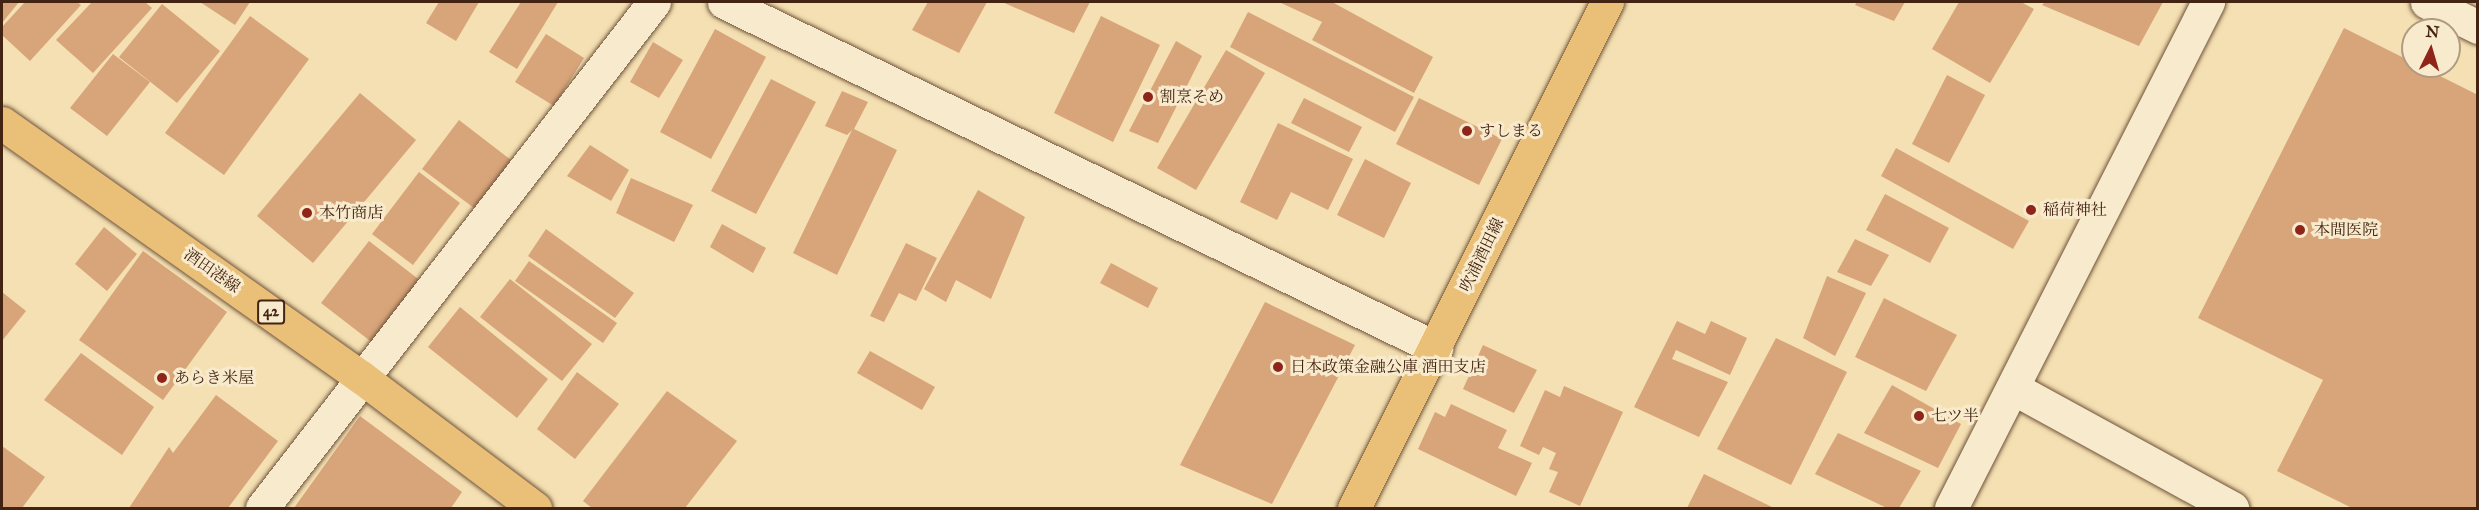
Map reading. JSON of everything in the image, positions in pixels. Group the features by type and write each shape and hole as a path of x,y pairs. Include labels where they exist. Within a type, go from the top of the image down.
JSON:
{"main road":[{"name":"吹浦酒田線","path":"1354,508 1607,2"},
{"name":"酒田港線","path":"2,123 361,376 535,508"}],"street":[{"path":"262,508 361,376 654,2"},
{"path":"724,2 1436,348"},
{"path":"1951,508 2208,2"},
{"path":"2427,2 2478,27"},
{"path":"2013,388 2232,508"}],"building":[{"path":"2,2 19,2 2,23"},
{"path":"25,2 77,2 81,5 30,61 2,35 2,27"},
{"path":"92,2 145,2 152,8 93,73 56,40"},
{"path":"200,2 250,2 235,25"},
{"path":"439,2 479,2 456,41 426,23"},
{"path":"521,2 558,2 517,69 489,52"},
{"path":"928,2 987,2 959,53 912,30"},
{"path":"1002,2 1090,2 1074,33"},
{"path":"1279,2 1332,2 1433,57 1414,93 1312,40 1322,22"},
{"path":"1857,2 1905,2 1894,21 1855,5"},
{"path":"1959,2 2021,2 2034,9 1990,83 1932,49"},
{"path":"2045,2 2163,2 2139,46 2042,5"},
{"path":"162,4 220,51 177,103 119,57"},
{"path":"1248,12 1414,97 1395,132 1230,47"},
{"path":"250,16 309,59 224,175 165,133"},
{"path":"1101,16 1160,45 1113,142 1054,113"},
{"path":"2344,28 2401,56 2401,78 2444,78 2478,95 2478,508 2352,508 2277,471 2323,380 2198,318"},
{"path":"715,29 766,57 711,159 660,132"},
{"path":"546,34 584,58 554,106 515,82"},
{"path":"1176,41 1202,56 1158,143 1129,131"},
{"path":"653,42 683,60 659,98 630,82"},
{"path":"1226,50 1265,73 1196,190 1157,168"},
{"path":"113,54 150,82 107,136 70,108"},
{"path":"1947,75 1985,95 1949,163 1912,144"},
{"path":"771,79 816,102 756,214 711,191"},
{"path":"842,91 868,102 854,129 897,150 837,275 793,253 852,130 847,135 825,126"},
{"path":"360,93 416,140 313,263 257,216"},
{"path":"1304,98 1362,127 1349,152 1291,123"},
{"path":"1419,98 1502,139 1479,185 1396,144"},
{"path":"459,120 515,163 478,211 422,169"},
{"path":"1278,123 1353,159 1328,210 1291,192 1277,220 1240,202"},
{"path":"590,145 629,170 611,201 567,176"},
{"path":"1896,148 2029,221 2013,249 1881,176"},
{"path":"1365,159 1411,183 1384,238 1337,215"},
{"path":"419,172 460,203 413,265 372,234"},
{"path":"631,178 693,205 674,242 616,213"},
{"path":"978,190 1025,217 991,299 956,280 946,302 924,289"},
{"path":"1885,194 1949,228 1930,263 1866,230"},
{"path":"722,224 766,248 753,273 710,247"},
{"path":"104,227 137,254 107,291 75,264"},
{"path":"546,229 634,293 615,318 528,256"},
{"path":"1855,239 1889,255 1871,286 1837,272"},
{"path":"369,241 426,285 378,347 321,303"},
{"path":"906,243 937,258 916,301 899,293 884,322 870,316"},
{"path":"143,251 227,312 163,400 79,340"},
{"path":"529,261 617,323 603,343 515,281"},
{"path":"1111,263 1158,288 1148,308 1100,283"},
{"path":"1827,276 1866,293 1835,356 1803,338"},
{"path":"510,279 592,344 562,381 480,317"},
{"path":"2,292 26,311 2,341"},
{"path":"1884,298 1957,335 1926,391 1855,357"},
{"path":"1265,302 1355,345 1272,504 1180,465"},
{"path":"460,307 548,379 517,418 428,347"},
{"path":"1677,321 1705,334 1711,321 1747,338 1730,375 1676,350 1672,359 1728,382 1699,437 1634,407"},
{"path":"1776,338 1847,372 1791,485 1717,449"},
{"path":"1483,345 1537,370 1514,413 1463,389"},
{"path":"870,351 935,387 922,410 857,373"},
{"path":"81,353 154,407 122,455 44,400"},
{"path":"577,372 619,404 575,459 537,429"},
{"path":"1892,385 1961,424 1938,468 1864,433"},
{"path":"1564,386 1623,412 1580,506 1549,492 1558,472 1549,469 1556,453 1543,447 1539,455 1520,446 1545,390 1560,397"},
{"path":"667,391 737,441 685,508 592,508 583,501"},
{"path":"216,395 278,441 228,508 129,508 169,447 173,453"},
{"path":"1451,404 1507,430 1498,448 1532,463 1516,496 1418,449 1435,412 1445,417"},
{"path":"360,416 462,492 451,508 294,508"},
{"path":"1838,433 1921,471 1899,508 1887,508 1815,474"},
{"path":"2,446 45,477 22,508 2,508"},
{"path":"1704,474 1774,508 1687,508"}],"place":[{"name":"割烹そめ","path":"1148,97"},
{"name":"すしまる","path":"1467,131"},
{"name":"稲荷神社","path":"2031,210"},
{"name":"本竹商店","path":"307,213"},
{"name":"本間医院","path":"2300,230"},
{"name":"日本政策金融公庫 酒田支店","path":"1278,367"},
{"name":"あらき米屋","path":"162,378"},
{"name":"七ツ半","path":"1919,416"}]}
